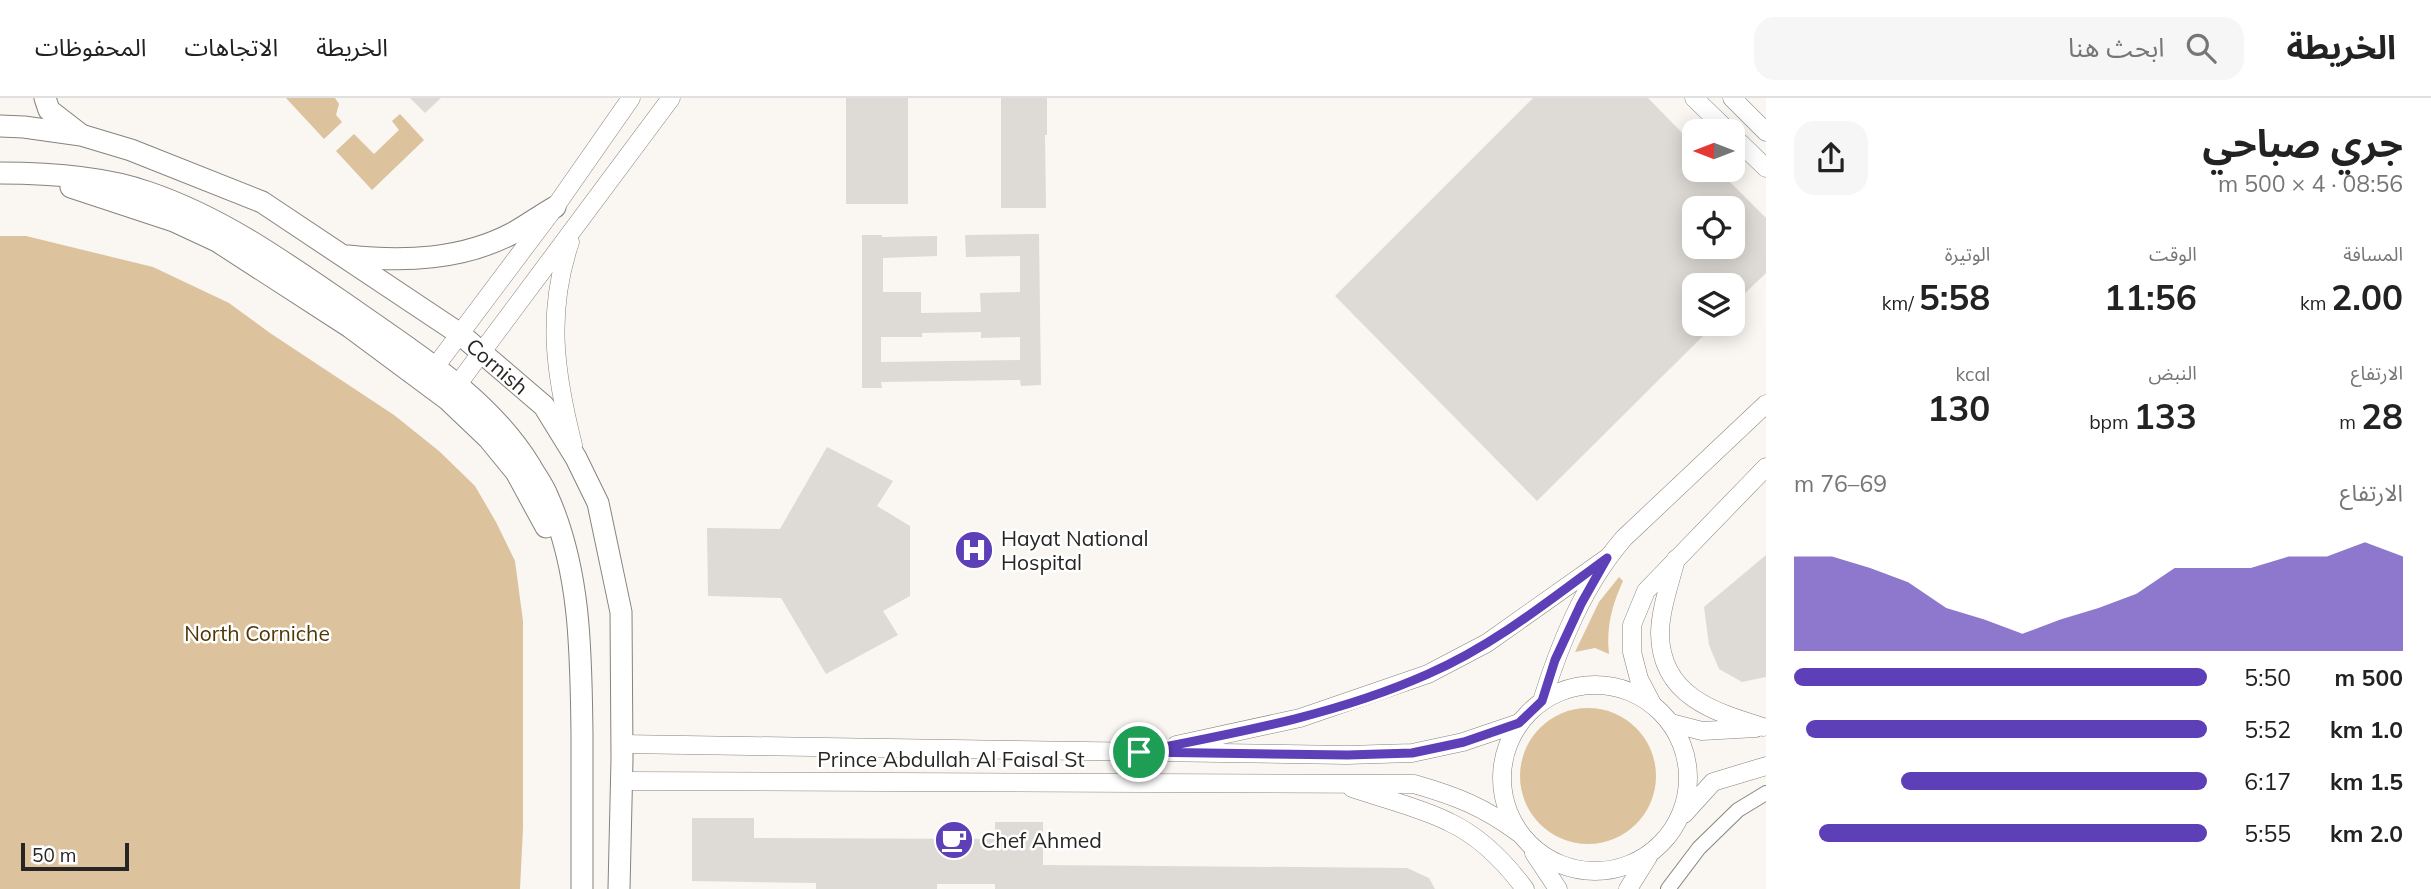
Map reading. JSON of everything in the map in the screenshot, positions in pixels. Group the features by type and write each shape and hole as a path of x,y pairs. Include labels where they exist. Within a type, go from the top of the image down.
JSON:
{"main road":[{"path":"45,98 49,110 81,135"},
{"name":"Cornish","path":"0,126 81,135 131,150 262,202 460,334 544,405 576,458 598,503 621,612 622,780 619,889"},
{"name":"Cornish","path":"0,173 29,173 105,181 146,191 214,219 276,256 435,367 476,399 516,442 547,494 570,560 581,646 582,889"},
{"path":"29,173 174,220 217,241 350,327 447,399 489,439 516,472 537,506 558,554 576,610"},
{"path":"344,256 406,259 472,250 512,233 555,207"}],"street":[{"path":"435,367 555,207 631,98"},
{"path":"458,384 671,98"},
{"path":"1694,98 1716,119"},
{"path":"1732,98 1766,132"},
{"path":"1745,148 1766,169"},
{"path":"576,225 556,302 555,352 559,393 576,458"},
{"path":"1542,701 1565,638 1607,558 1624,538 1766,404"},
{"path":"1652,704 1639,679 1632,652 1632,625 1646,591 1766,467"},
{"path":"1139,752 1300,718 1428,674 1488,643 1607,558"},
{"path":"1676,558 1660,633 1664,659 1676,683 1695,701 1718,713 1764,727"},
{"path":"1558,889 1506,807 1501,778 1506,749 1519,723 1542,701 1568,688 1597,684 1626,690 1652,704 1671,723 1682,745 1688,770 1687,795 1679,819"},
{"name":"Prince Abdullah Al Faisal St","path":"622,744 1348,755 1412,753 1464,742 1519,723"},
{"path":"1671,723 1702,731 1764,727"},
{"path":"1628,889 1650,855 1713,782 1766,765"},
{"name":"Prince Abdullah Al Faisal St","path":"622,780 1414,784 1457,796 1502,820 1524,839"},
{"path":"1338,783 1448,821 1474,837 1509,868 1525,889"},
{"path":"1668,889 1699,848 1738,810 1766,793"},
{"path":"1524,839 1550,860 1574,870 1601,872 1627,867 1650,855"}],"green space":[{"path":"286,98 335,98 339,104 336,115 342,122 324,139"},
{"path":"400,114 424,140 372,190 336,151 354,134 374,154 399,130 392,121"},
{"name":"North Corniche","path":"0,236 26,236 153,267 229,303 394,415 439,451 475,486 515,561 523,621 523,828 520,889 0,889"},
{"path":"1619,577 1623,581 1611,616 1609,654 1595,648 1575,652 1599,602"},
{"path":"1588,708 1614,714 1636,728 1650,750 1656,776 1650,802 1636,824 1614,838 1588,844 1562,838 1540,824 1526,802 1520,776 1526,750 1540,728 1562,714"}],"building":[{"path":"410,98 441,98 425,113"},
{"path":"846,98 908,98 908,204 846,204"},
{"path":"1001,98 1047,98 1046,208 1001,208"},
{"path":"1533,98 1648,98 1682,133 1682,182 1730,182 1744,196 1682,196 1682,259 1745,259 1745,197 1766,218 1766,273 1745,293 1745,273 1682,273 1682,336 1703,336 1537,501 1335,296"},
{"path":"1039,234 1041,385 1021,386 1020,380 881,382 882,388 862,388 862,235 937,236 937,256 883,258 883,292 921,292 921,313 981,312 980,293 1020,292 1020,256 966,257 965,235","holes":["981,332 981,338 1020,337 1020,360 881,362 881,337"]},
{"path":"827,447 893,481 877,506 910,526 910,596 883,611 898,635 826,674 781,598 708,596 707,528 780,529"},
{"path":"1766,555 1766,677 1742,682 1719,669 1709,645 1704,607"},
{"path":"692,818 754,818 754,838 995,839 995,822 1043,822 1043,865 1407,868 1429,878 1435,889 995,889 995,884 937,884 937,889 816,889 816,883 692,881"}],"place":[{"name":"Hayat National Hospital","path":"974,550"},
{"name":"Chef Ahmed","path":"954,840"}],"route":[{"path":"1607,558 1581,604 1555,660 1542,701 1519,723 1464,742 1412,753 1348,755 1139,752 1300,718 1428,674 1488,643 1607,558"}]}
